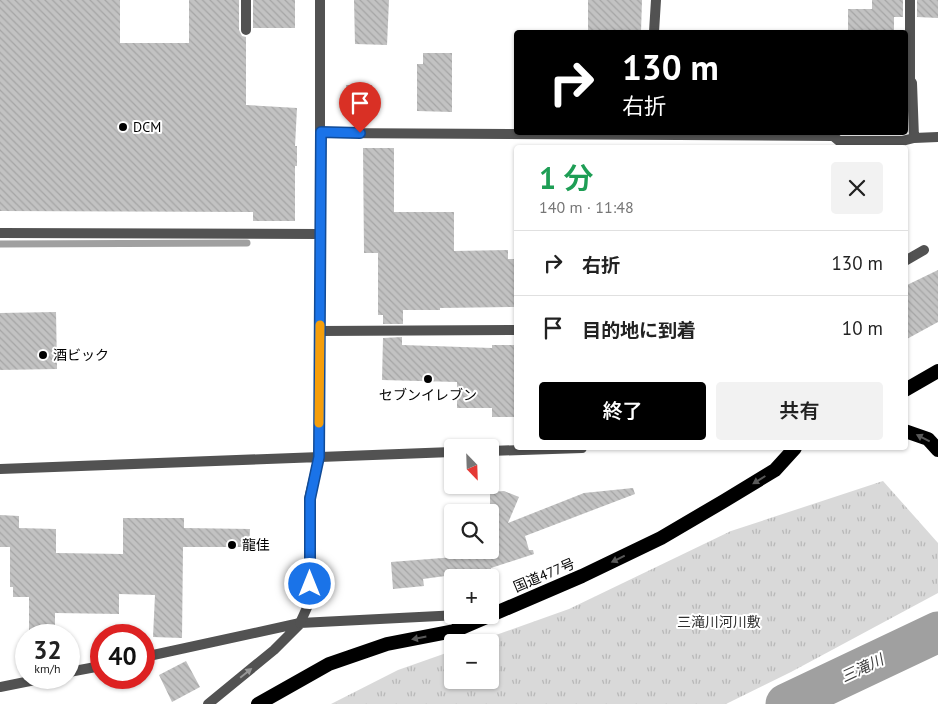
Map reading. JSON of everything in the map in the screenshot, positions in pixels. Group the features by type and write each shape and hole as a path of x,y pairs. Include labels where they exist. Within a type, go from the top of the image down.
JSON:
{"highway":[{"path":"908,388 938,371"},
{"path":"908,431 928,439 938,450"},
{"name":"国道477号","path":"499,611 582,576 661,538 775,470 793,450"},
{"name":"国道477号","path":"258,704 329,664 387,644 454,631 469,624"}],"street":[{"path":"246,0 246,30"},
{"path":"208,704 274,650 300,623 310,601 310,499 319,457 320,0"},
{"path":"654,30 656,0"},
{"path":"910,0 910,80 912,83 914,138"},
{"path":"321,132 514,133"},
{"path":"744,135 833,136 839,141 902,141 914,138 938,137"},
{"path":"0,234 320,234"},
{"path":"908,259 924,250"},
{"path":"320,331 514,330"},
{"path":"499,451 521,450"},
{"path":"0,469 444,452"},
{"path":"155,654 300,623 444,616"},
{"path":"0,687 15,684"}],"green space":[{"name":"三滝川河川敷","path":"883,481 938,543 938,593 791,672 726,704 331,704 398,670 444,654 444,689 499,689 499,634 569,609 731,531"}],"building":[{"name":"DCM","path":"0,0 120,0 120,43 189,43 189,0 239,0 239,30 242,36 246,37 246,105 297,108 295,221 253,221 253,212 0,211"},
{"path":"253,0 295,0 295,28 253,28"},
{"path":"354,0 389,0 387,45 355,44"},
{"path":"588,0 642,0 641,30 588,30"},
{"path":"872,0 903,0 903,17 894,17 894,30 848,30 848,9 872,9"},
{"path":"917,0 938,0 938,18 917,17"},
{"path":"423,53 452,53 452,112 417,111 417,64 423,64"},
{"path":"346,85 372,85 372,113 346,112"},
{"path":"363,148 394,148 394,212 454,212 454,251 508,250 508,259 514,259 514,307 403,310 403,324 383,324 383,315 378,315 378,253 364,253"},
{"path":"938,270 938,322 908,338 908,285"},
{"path":"56,312 57,369 0,370 0,313"},
{"path":"402,337 402,345 492,348 492,345 514,345 514,417 492,417 492,408 457,408 457,382 382,380 383,338"},
{"path":"633,488 635,494 525,536 529,550 533,550 534,554 491,569 444,569 444,576 423,579 424,586 393,589 391,562 444,558 499,559 499,504 490,504 490,494 499,494 499,491 504,491 519,497 508,523 584,493"},
{"path":"0,515 19,516 19,528 56,529 56,553 123,554 123,518 184,518 184,528 250,529 249,547 183,547 182,638 155,637 155,595 119,594 119,614 55,613 55,624 29,624 29,597 13,597 13,587 10,587 10,547 0,547"},
{"path":"186,661 200,687 172,702 159,675"}],"waterway":[{"path":"0,244 247,243"},
{"name":"三滝川","path":"786,704 938,632"}],"slow traffic":[{"path":"319,423 320,325"}],"place":[{"name":"DCM","path":"123,127"},
{"name":"酒ビック","path":"43,355"},
{"name":"セブンイレブン","path":"428,379"},
{"name":"龍佳","path":"232,545"}],"route":[{"path":"310,584 310,499 319,457 321,132 360,133"}]}
